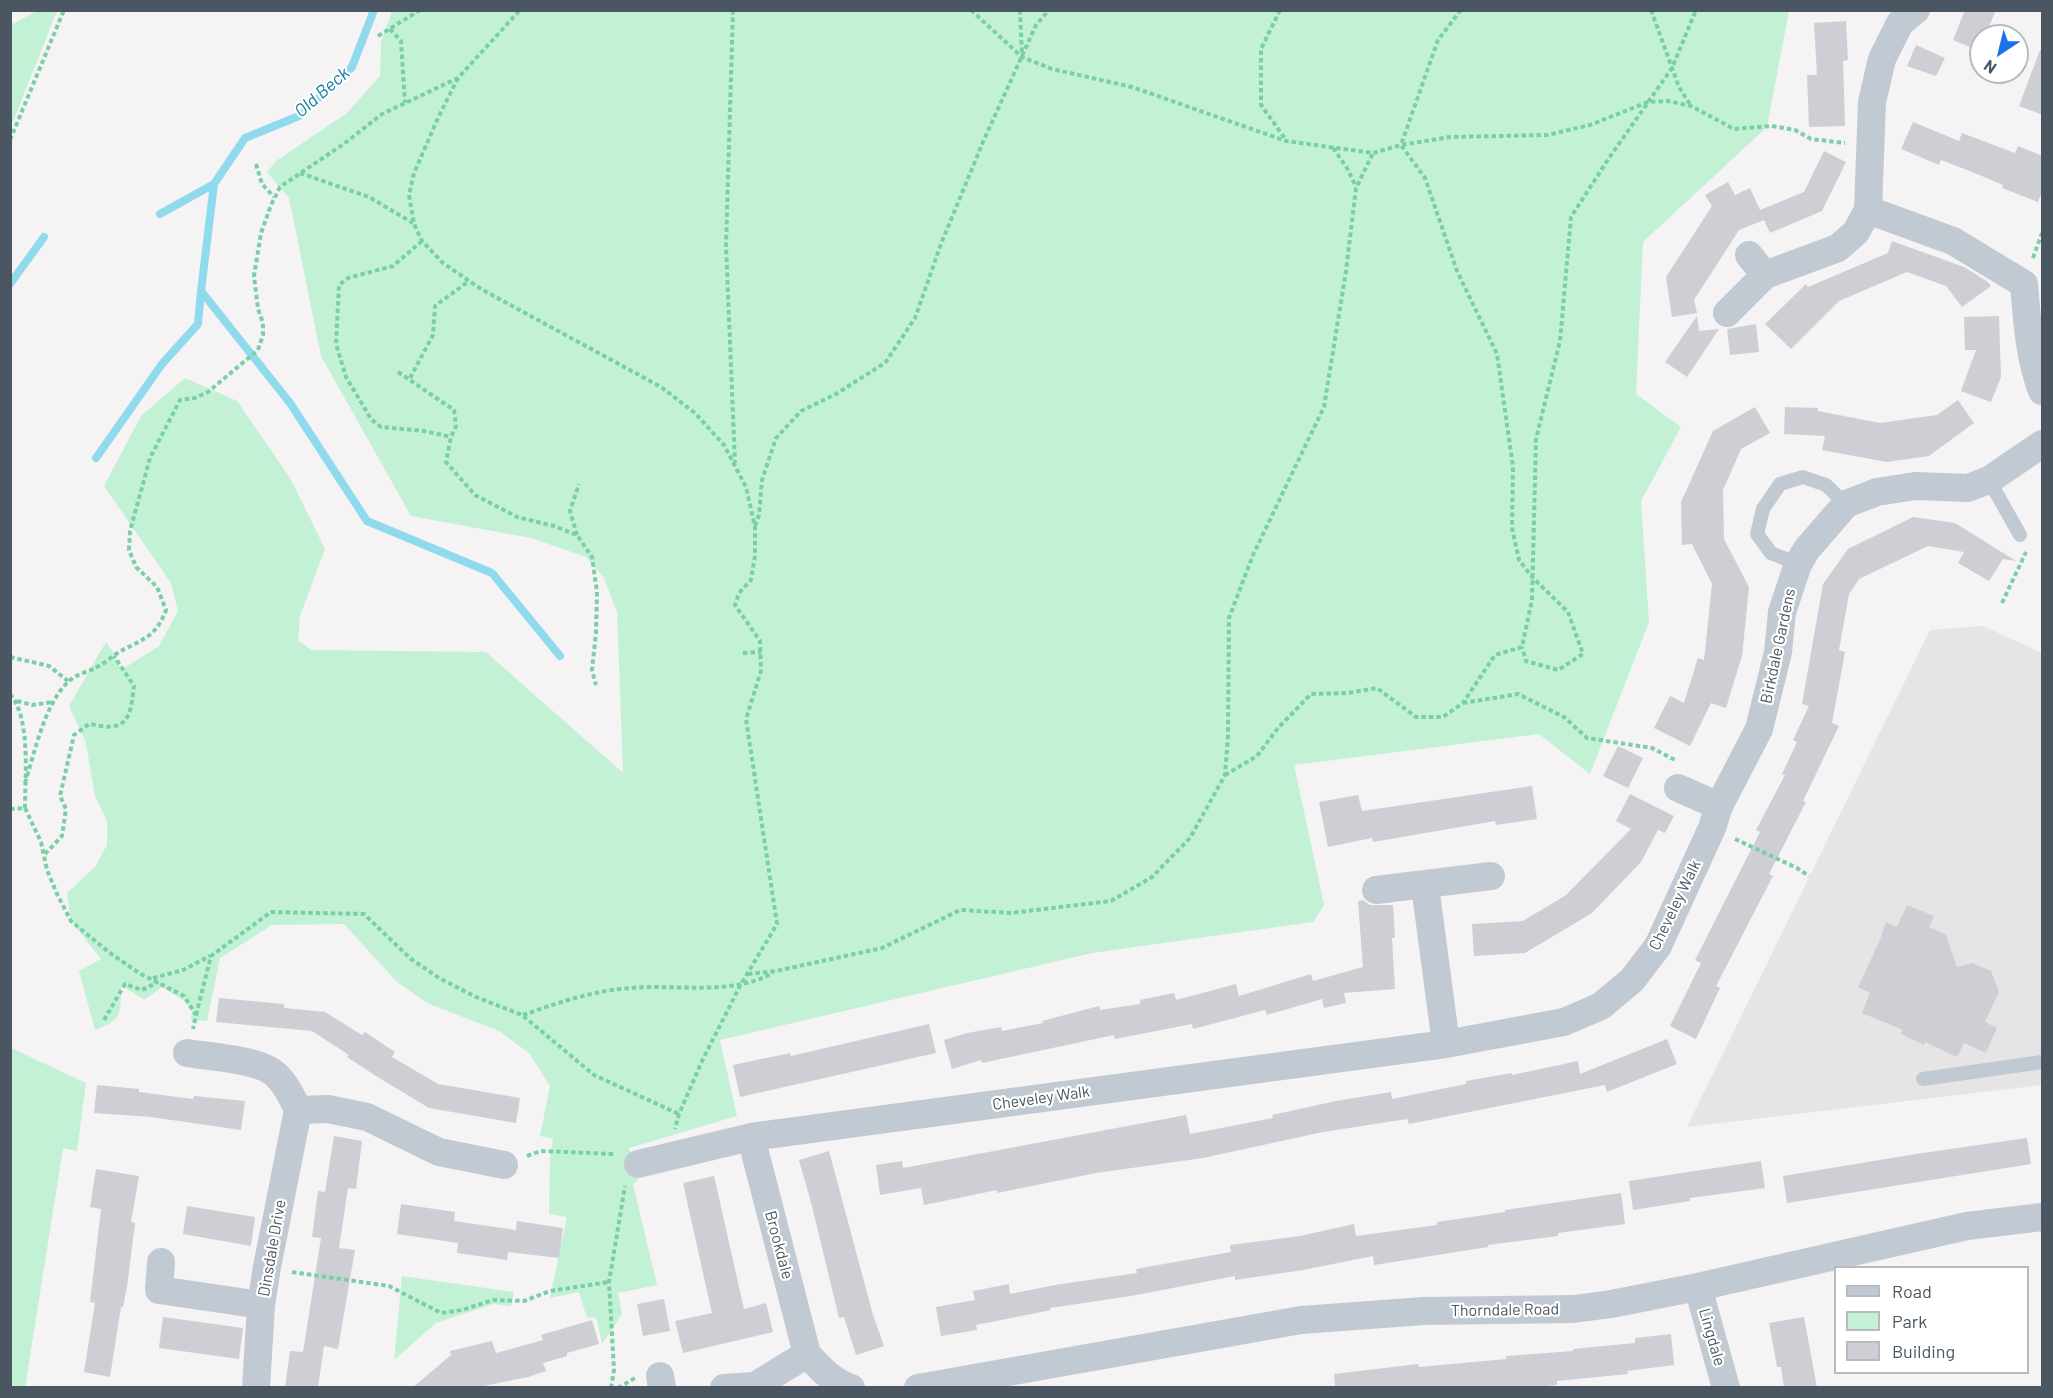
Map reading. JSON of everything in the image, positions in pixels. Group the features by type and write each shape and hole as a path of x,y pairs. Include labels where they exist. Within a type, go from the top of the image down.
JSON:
{"street":[{"path":"1727,313 1757,265 1838,248 1856,232 1868,210 1872,102 1882,59 1903,15"},
{"path":"1868,210 1953,241 2024,284 2028,332 2037,378 2043,391"},
{"path":"1846,504 1886,491 1915,486 1968,488 1989,480 2043,444"},
{"name":"Birkdale Gardens","path":"1759,729 1778,652 1782,612 1798,564 1807,549 1846,504"},
{"name":"Cheveley Walk","path":"638,1164 751,1137 1446,1044 1564,1022 1601,1006 1632,980 1658,946 1716,817 1759,729"},
{"path":"1678,788 1716,817"},
{"path":"1376,890 1491,876"},
{"path":"1425,885 1446,1044"},
{"path":"187,1053 256,1065 274,1073 288,1089 298,1110 328,1109 367,1117 439,1152 504,1165"},
{"name":"Dinsdale Drive","path":"255,1388 261,1305 298,1110"},
{"name":"Brookdale","path":"751,1137 807,1354"},
{"name":"Thorndale Road","path":"973,1383 1301,1320 1424,1311 1574,1309 1698,1287 1967,1226 2043,1217"},
{"path":"161,1262 159,1290 261,1305"},
{"name":"Lingdale","path":"1698,1287 1726,1388"},
{"path":"724,1388 755,1386 807,1354 823,1372 851,1388"},
{"path":"918,1388 973,1383"}],"lane":[{"path":"1798,564 1771,553 1756,534 1762,509 1780,483 1803,477 1826,485 1846,504"},
{"path":"1989,480 2020,535"},
{"path":"1923,1079 2043,1062"}],"path":[{"path":"10,140 64,10"},
{"path":"378,36 420,10"},
{"path":"520,10 458,78 438,118 414,173 410,195 414,224 422,241 443,263 469,281 661,387 695,413 724,445 746,487 755,527 755,556 751,580 739,593 735,604 760,641 761,671 746,719 777,924 740,986 702,1061 679,1114 673,1134 677,1153"},
{"path":"733,10 726,246 735,467"},
{"path":"971,10 1022,57 1052,69 1132,87 1286,141 1373,153 1401,145 1450,137 1547,135 1590,125 1648,102 1668,101 1691,106 1734,129 1772,126 1795,130 1811,139 1870,145"},
{"path":"1020,10 1022,57"},
{"path":"755,527 759,515 762,480 776,438 801,411 836,394 885,363 915,318 941,244 983,142 1036,26 1048,10"},
{"path":"1280,10 1261,49 1261,105 1286,141"},
{"path":"1401,145 1438,40 1461,10"},
{"path":"1651,10 1679,87 1691,106"},
{"path":"1401,145 1425,178 1457,271 1497,354 1513,467 1512,528 1519,560 1533,578 1568,612 1583,654 1558,670 1526,661 1522,647 1532,600 1533,578 1536,440 1560,341 1571,217 1672,68 1696,10"},
{"path":"390,29 401,41 405,103"},
{"path":"25,783 41,731 54,702 68,681 156,631 162,623 166,610 158,587 136,567 129,550 131,523 150,458 180,400 195,398 208,392 258,350 263,335 263,323 258,309 254,276 261,233 280,187 345,143 382,114 458,78"},
{"path":"1333,148 1347,168 1356,188"},
{"path":"748,974 776,971 882,948 960,910 1011,913 1111,901 1152,877 1190,838 1225,775 1228,735 1229,618 1253,555 1324,406 1346,272 1356,188 1373,153"},
{"path":"256,164 262,184 274,197"},
{"path":"299,172 369,197 414,224"},
{"path":"422,241 393,267 348,278 339,285 336,344 346,377 371,419 381,427 424,431 451,437"},
{"path":"410,378 433,335 435,306 469,281"},
{"path":"398,372 454,410 456,426 451,437 447,462 475,495 517,517 554,526 577,535"},
{"path":"579,484 570,511 577,535 592,557 597,592 592,670 596,686"},
{"path":"2002,603 2026,552 2020,535"},
{"path":"1225,775 1257,756 1278,728 1311,694 1348,693 1377,688 1416,717 1443,717 1463,703 1495,655 1522,647"},
{"path":"743,653 761,652"},
{"path":"44,855 62,836 66,809 60,795 74,735 89,724 115,727 124,721 130,711 134,686 116,654"},
{"path":"10,657 49,666 68,681"},
{"path":"10,694 17,702 22,726 25,752 25,808 41,842 47,870 70,921 139,973 184,996 196,1015"},
{"path":"1463,703 1518,694 1564,717 1587,738 1652,748 1679,762 1682,776 1678,788"},
{"path":"17,702 32,705 54,702"},
{"path":"10,809 25,808"},
{"path":"1716,817 1809,876"},
{"path":"152,979 183,970 211,956 271,912 363,914 385,932 411,959 439,978 476,997 522,1015 594,1075 679,1114"},
{"path":"187,1053 211,956"},
{"path":"522,1015 562,1001 629,988 740,986 760,980 776,971"},
{"path":"104,1020 125,984 142,990 159,982"},
{"path":"504,1165 541,1151 619,1155 638,1164 623,1188 609,1282 614,1370 611,1388"},
{"path":"267,1267 280,1271 389,1286 441,1313 462,1310 494,1300 524,1301 550,1292 609,1282"}],"shaded area":[{"path":"1983,626 2042,653 2042,1085 1687,1127 1930,630"}],"green space":[{"path":"37,11 57,11 11,127 11,25"},
{"path":"392,11 1789,11 1767,127 1643,242 1636,394 1681,427 1641,501 1649,622 1590,774 1539,734 1294,765 1324,905 1313,922 1092,953 720,1040 737,1116 629,1148 638,1181 633,1184 657,1285 618,1293 622,1314 602,1344 596,1317 587,1318 579,1292 550,1298 567,1217 549,1214 550,1159 553,1139 540,1136 550,1086 529,1053 499,1031 427,1003 396,981 344,924 272,925 220,958 207,1021 191,1020 192,1011 186,1002 162,987 144,1000 121,985 119,1014 111,1022 95,1030 79,971 101,959 71,921 67,893 95,867 107,845 107,821 95,796 86,743 69,706 106,642 121,670 159,646 178,611 171,583 104,486 141,416 185,378 237,401 290,478 325,549 300,616 298,640 311,650 486,652 623,773 617,612 604,578 586,557 531,538 411,516 321,356 289,198 267,172 276,161 347,113 380,76 381,42"},
{"path":"11,1048 86,1083 77,1151 63,1148 25,1388 10,1387"},
{"path":"402,1276 514,1292 511,1306 493,1304 436,1323 394,1360"}],"building":[{"path":"1965,10 1996,10 1990,24 1969,24 1969,47 1953,40"},
{"path":"1846,21 1848,60 1843,61 1845,126 1809,127 1807,75 1817,75 1814,23"},
{"path":"1916,45 1945,58 1936,76 1907,66"},
{"path":"2040,50 2043,50 2043,115 2019,106"},
{"path":"1913,122 1959,141 1962,133 2015,153 2018,146 2043,156 2043,189 2038,202 1941,160 1939,165 1901,149"},
{"path":"1824,151 1846,162 1822,211 1770,233 1764,220 1739,230 1694,300 1697,313 1672,317 1666,277 1712,206 1705,195 1728,182 1735,195 1750,188 1760,210 1804,192"},
{"path":"1892,241 1964,267 1991,286 1962,307 1946,286 1907,272 1839,301 1791,349 1765,324 1806,284 1808,287 1888,253"},
{"path":"1697,316 1699,331 1719,329 1687,377 1665,362"},
{"path":"1999,316 2001,377 1991,402 1961,391 1976,350 1965,350 1964,317"},
{"path":"1756,324 1759,352 1730,355 1727,329"},
{"path":"1958,400 1974,423 1929,456 1887,462 1822,450 1825,436 1784,434 1785,407 1818,408 1818,411 1880,423 1937,415"},
{"path":"1755,407 1770,433 1741,449 1723,490 1724,539 1749,587 1742,656 1726,708 1711,703 1690,746 1654,728 1670,696 1684,703 1698,658 1704,660 1712,584 1692,544 1682,545 1681,502 1713,431"},
{"path":"1913,517 1955,523 2016,561 2003,559 1989,581 1958,563 1964,552 1928,546 1859,579 1849,594 1839,650 1845,652 1832,723 1839,726 1803,801 1806,802 1769,874 1773,876 1716,986 1720,988 1696,1039 1670,1026 1701,963 1695,960 1760,832 1756,830 1785,775 1782,774 1797,742 1793,740 1809,706 1802,704 1823,584 1848,549"},
{"path":"1618,746 1643,758 1628,788 1603,776"},
{"path":"1532,786 1537,819 1496,825 1495,821 1373,842 1372,838 1328,847 1319,802 1358,795 1362,811"},
{"path":"1630,794 1674,816 1665,833 1658,830 1641,862 1592,913 1525,953 1474,956 1472,924 1523,921 1566,895 1631,829 1616,821"},
{"path":"1363,900 1370,905 1393,905 1395,989 1344,993 1346,1003 1324,1008 1322,999 1267,1015 1265,1010 1193,1029 1192,1024 1115,1039 1114,1035 982,1063 981,1060 952,1069 944,1040 967,1033 1001,1027 1002,1031 1043,1023 1042,1021 1099,1006 1100,1010 1140,1004 1140,1000 1174,993 1176,1000 1236,984 1239,996 1311,974 1313,981 1363,967 1358,901"},
{"path":"1907,905 1934,916 1929,927 1946,935 1957,967 1972,963 1991,971 1999,992 1985,1022 1997,1028 1986,1053 1964,1043 1957,1057 1925,1042 1924,1045 1901,1034 1903,1030 1862,1013 1870,993 1858,987 1886,922 1897,927"},
{"path":"219,998 284,1004 284,1008 325,1012 362,1035 365,1032 395,1052 392,1057 438,1084 520,1098 516,1123 429,1108 347,1057 349,1055 312,1031 216,1022"},
{"path":"929,1024 936,1053 740,1097 733,1065 790,1053 791,1056"},
{"path":"1667,1039 1677,1064 1607,1092 1605,1085 1409,1124 1407,1119 1323,1132 1203,1158 1096,1173 924,1205 921,1188 880,1195 876,1165 902,1161 903,1168 1186,1115 1190,1134 1273,1118 1272,1115 1336,1101 1391,1092 1392,1099 1466,1084 1466,1081 1512,1073 1512,1075 1578,1061 1580,1074"},
{"path":"97,1085 139,1089 139,1092 193,1099 194,1096 245,1101 241,1130 151,1117 94,1113"},
{"path":"334,1136 362,1141 356,1189 348,1188 339,1248 355,1250 338,1349 324,1346 318,1388 285,1388 290,1351 303,1352 321,1238 312,1237 318,1191 325,1192"},
{"path":"2027,1138 2031,1164 1787,1203 1783,1176"},
{"path":"829,1151 873,1315 884,1346 856,1355 844,1317 839,1318 799,1160"},
{"path":"1761,1161 1765,1188 1690,1198 1690,1201 1633,1210 1629,1181"},
{"path":"96,1169 139,1176 131,1222 135,1223 127,1287 123,1307 121,1307 110,1377 84,1372 95,1303 90,1302 101,1209 90,1207"},
{"path":"714,1176 744,1309 766,1303 773,1332 683,1353 675,1321 712,1313 683,1183"},
{"path":"1621,1193 1625,1224 1558,1233 1558,1236 1488,1245 1488,1247 1374,1265 1373,1256 1235,1280 1235,1276 1131,1296 1050,1308 1051,1310 976,1325 977,1330 941,1336 936,1307 975,1300 973,1291 1009,1284 1010,1294 1137,1273 1136,1269 1231,1252 1230,1245 1300,1236 1354,1224 1356,1236 1437,1225 1437,1222 1505,1212 1505,1210"},
{"path":"401,1204 455,1212 454,1221 516,1230 517,1221 563,1228 559,1258 508,1252 507,1260 457,1253 458,1243 397,1234"},
{"path":"187,1206 255,1217 251,1246 183,1234"},
{"path":"664,1299 670,1331 643,1336 637,1304"},
{"path":"163,1317 243,1328 239,1359 159,1348"},
{"path":"1804,1317 1817,1388 1784,1388 1781,1367 1777,1367 1769,1323"},
{"path":"592,1320 599,1344 543,1363 546,1371 474,1388 412,1388 451,1355 450,1351 492,1341 496,1353 543,1340 541,1335"},
{"path":"1671,1334 1674,1365 1627,1371 1628,1374 1557,1381 1557,1385 1524,1388 1335,1388 1334,1374 1418,1364 1419,1367 1506,1359 1506,1356 1635,1343 1635,1338"}],"waterway":[{"name":"Old Beck","path":"160,214 214,184 245,138 299,116 352,67 374,10"},
{"path":"214,184 201,291 290,403 367,521 492,573 560,656"},
{"path":"10,284 44,237"},
{"path":"96,458 162,364 198,324 201,291"}]}
